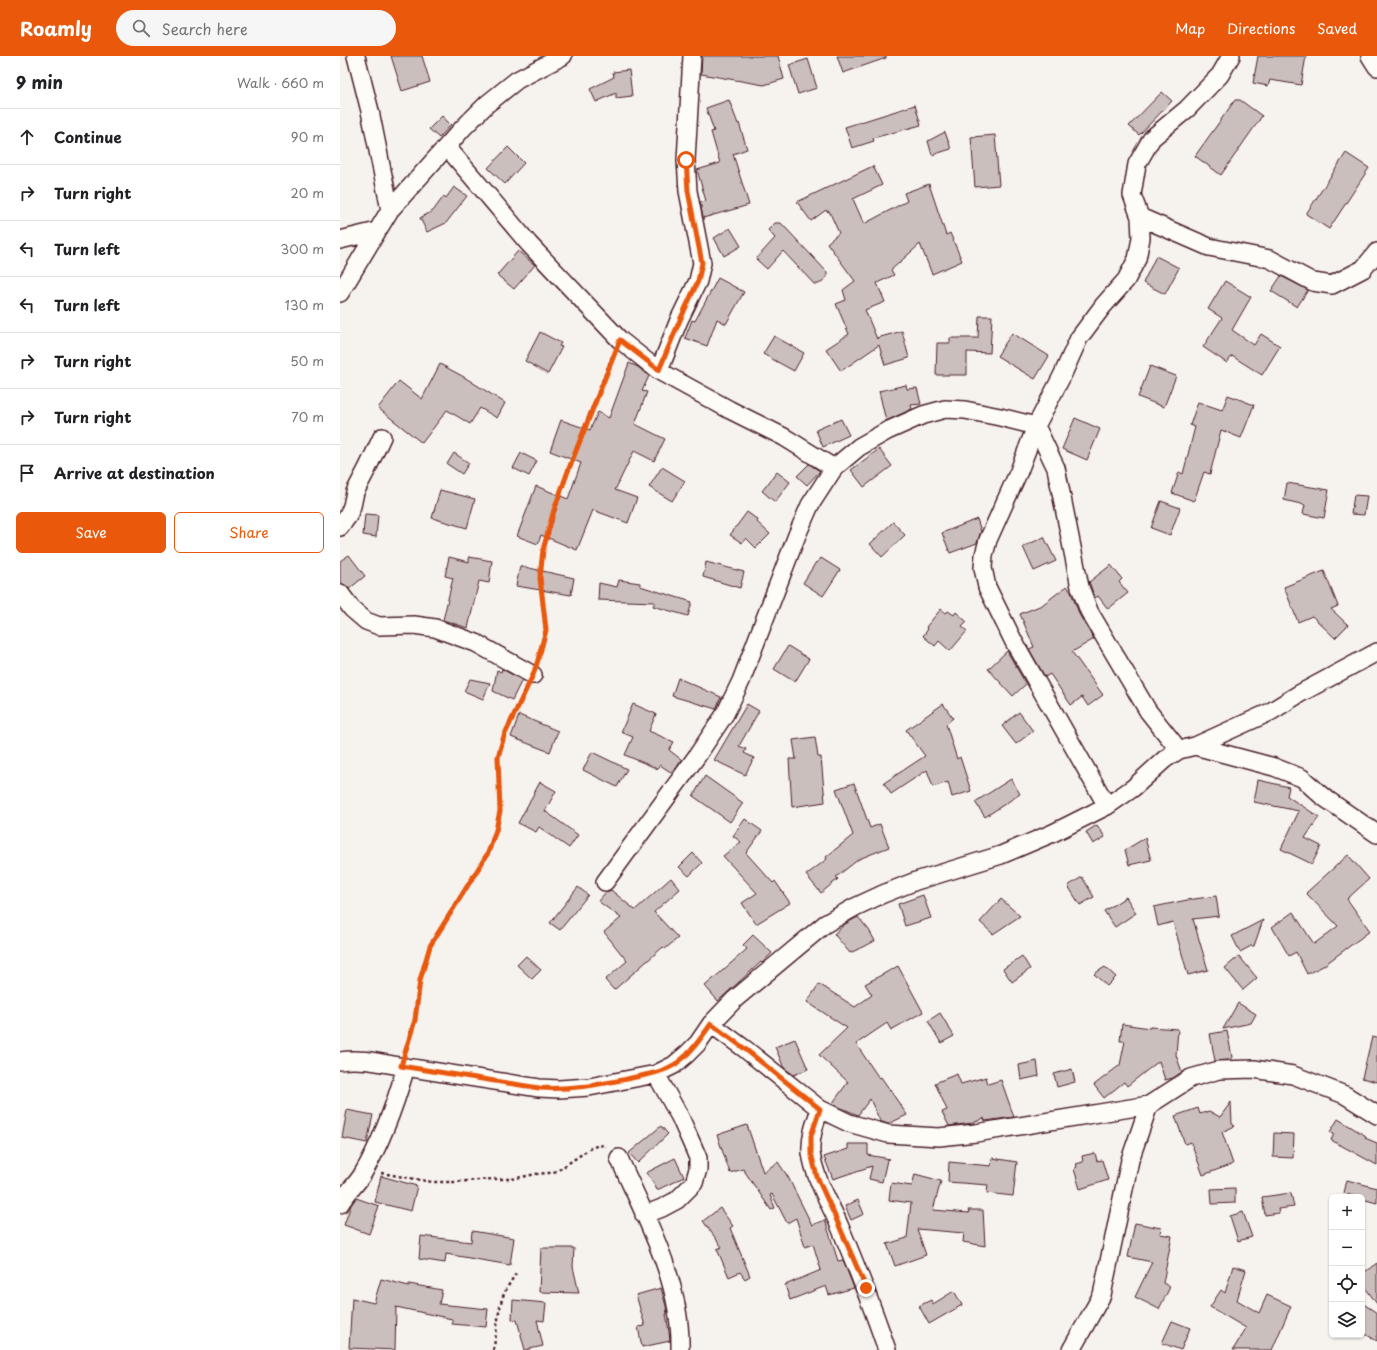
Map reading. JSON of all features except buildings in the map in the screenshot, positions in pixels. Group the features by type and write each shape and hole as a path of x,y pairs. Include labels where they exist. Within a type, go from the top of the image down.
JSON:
{"street":[{"path":"356,56 370,111 390,210"},
{"path":"340,293 390,210 486,104 516,80 563,56"},
{"path":"659,370 698,281 702,263 688,191 686,160 692,56"},
{"path":"1107,806 1014,642 987,587 982,568 988,540 1019,471 1036,426 1062,376 1079,338 1103,306 1126,280 1137,259 1141,238 1140,217 1132,195 1137,164 1152,138 1187,110 1220,75 1231,56"},
{"path":"1370,56 1377,68"},
{"path":"447,147 530,244 620,340 659,370 730,410 784,437 834,468"},
{"path":"1140,217 1209,246 1270,259 1313,282 1332,285 1363,269 1377,252"},
{"path":"340,240 377,231"},
{"path":"605,882 688,768 725,714 741,681 802,523 810,506 834,468 859,447 888,431 923,415 945,409 965,410 1036,426"},
{"path":"1036,426 1056,468 1080,587 1089,611 1148,711 1187,748 1274,767 1302,778 1322,796 1377,834"},
{"path":"340,528 348,516 355,492 382,437"},
{"path":"340,593 352,610 366,621 379,626 414,626 435,628 476,643 533,675"},
{"path":"340,1061 374,1061 539,1088 559,1089 589,1086 656,1074 674,1065 687,1054 698,1043 711,1024 735,999 820,928 855,907 916,881 1001,855 1107,806 1134,788 1165,759 1270,712 1299,694 1350,668 1377,652"},
{"path":"711,1024 820,1109 848,1123 888,1134 939,1137 1024,1127 1149,1105 1191,1078 1219,1070 1254,1069 1293,1075 1345,1095 1377,1115"},
{"path":"340,1204 365,1170 375,1153 392,1112 404,1067"},
{"path":"644,1215 677,1200 694,1184 698,1169 698,1158 692,1144 680,1117 656,1074"},
{"path":"1071,1350 1102,1295 1130,1160 1149,1105"},
{"path":"820,1109 811,1136 811,1153 817,1177 860,1275 887,1350"},
{"path":"619,1158 669,1276 677,1306 681,1336 680,1350"}],"path":[{"path":"404,1067 415,1020 420,980 430,946 488,853 496,830 500,811 498,757 504,736 533,675 546,630 540,578 543,550 554,510 568,471 620,340"},
{"path":"365,1170 432,1182 454,1182 512,1179 536,1174 549,1174 557,1171 591,1148 599,1145 606,1146 611,1149 619,1158"},
{"path":"493,1350 497,1335 501,1303 508,1286 516,1273"}],"route":[{"path":"686,160 688,191 702,263 698,281 659,370 620,340 568,471 554,510 543,550 540,578 546,630 533,675 504,736 498,757 500,811 496,830 488,853 430,946 420,980 415,1020 401,1066 539,1088 559,1089 589,1086 656,1074 674,1065 698,1043 711,1024 776,1072 820,1109 811,1136 811,1153 817,1177 866,1288"}]}
